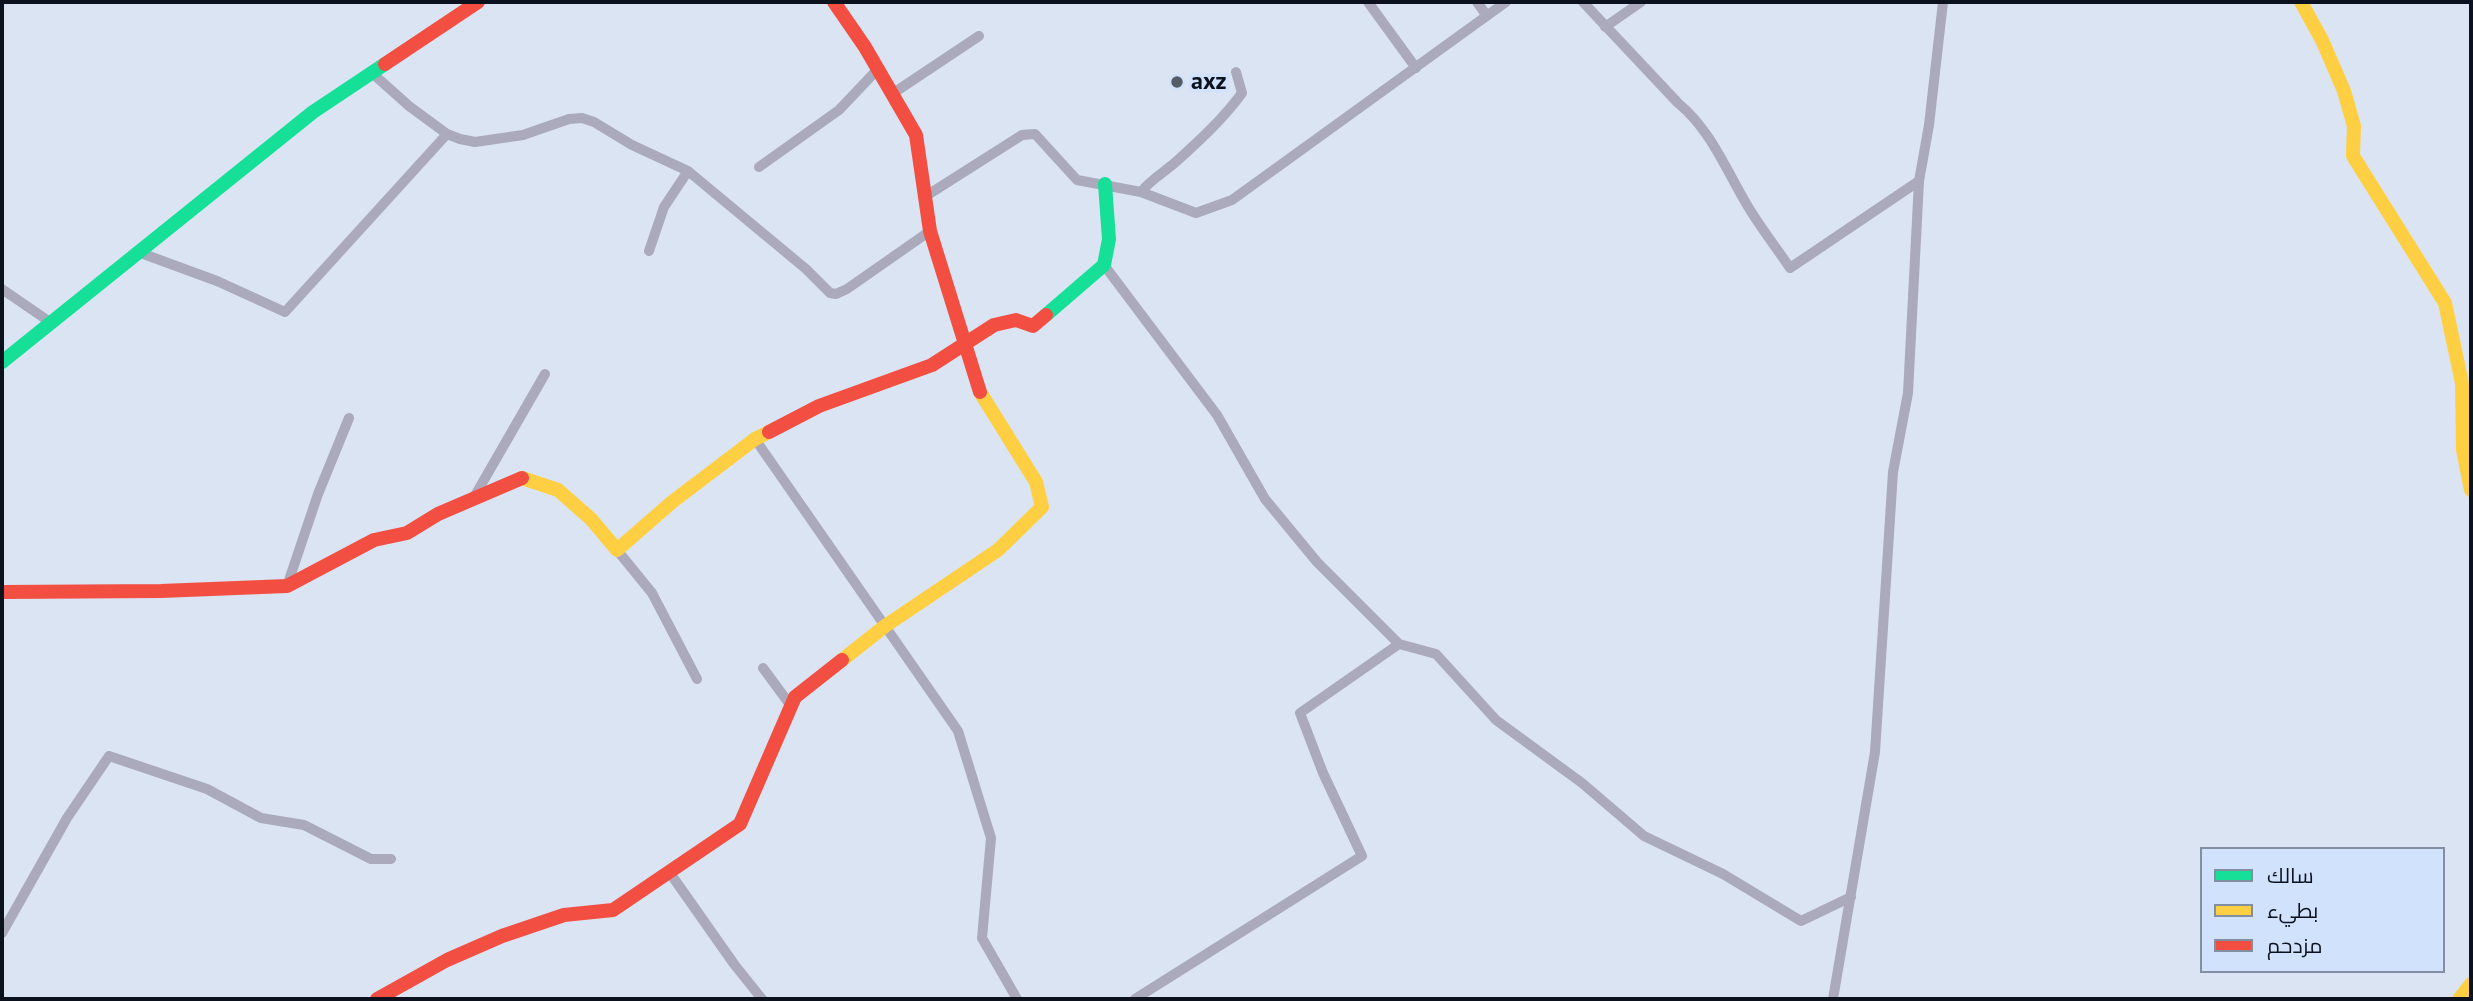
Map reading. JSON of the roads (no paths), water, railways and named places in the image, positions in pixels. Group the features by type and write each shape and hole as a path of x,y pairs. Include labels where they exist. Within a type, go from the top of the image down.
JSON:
{"street":[{"path":"2,362 313,112 478,2"},
{"path":"377,999 447,960 502,936 564,915 613,910 740,824 795,698 885,626 998,550 1042,507 1036,482 980,392 930,231 916,135 834,2"},
{"path":"1368,2 1416,68"},
{"path":"1477,2 1487,16"},
{"path":"926,196 1022,135 1035,134 1077,180 1141,192 1196,213 1232,200 1506,2"},
{"path":"1583,2 1700,124 1748,206 1790,268 1919,181"},
{"path":"1605,27 1641,2"},
{"path":"1833,999 1875,752 1893,472 1908,393 1919,181 1929,125 1943,2"},
{"path":"2301,2 2322,40 2344,91 2354,126 2353,156 2445,303 2462,383 2463,450 2471,491"},
{"path":"892,94 979,36"},
{"path":"759,167 839,110 877,70"},
{"path":"1141,192 1230,109 1241,93 1236,72"},
{"path":"372,73 409,106 447,134 475,142 523,135 569,119 594,121 632,145 688,171 806,269 830,293 836,295 930,231"},
{"path":"138,252 217,281 285,312 447,134"},
{"path":"649,251 664,207 688,171"},
{"path":"617,550 672,502 755,439 819,406 932,365 994,325 1016,320 1033,326 1104,265 1109,239 1105,184"},
{"path":"1104,265 1217,415 1265,499 1317,562 1399,644 1436,654 1496,720 1582,783 1644,836 1723,874 1801,921 1851,897"},
{"path":"2,289 50,322"},
{"path":"473,499 545,374"},
{"path":"287,586 318,494 349,418"},
{"path":"755,439 958,731 991,838 982,938 1017,999"},
{"path":"2,592 287,586 374,540 407,533 438,514 522,478 558,490 590,519 617,550 652,593 697,679"},
{"path":"1135,999 1362,856 1323,774 1300,713 1399,644"},
{"path":"763,668 791,706"},
{"path":"2,933 67,818 109,756 207,789 261,818 304,825 371,859 391,859"},
{"path":"670,873 762,999"},
{"path":"2459,999 2471,984"}],"place":[{"name":"axz","path":"1177,82"}]}
